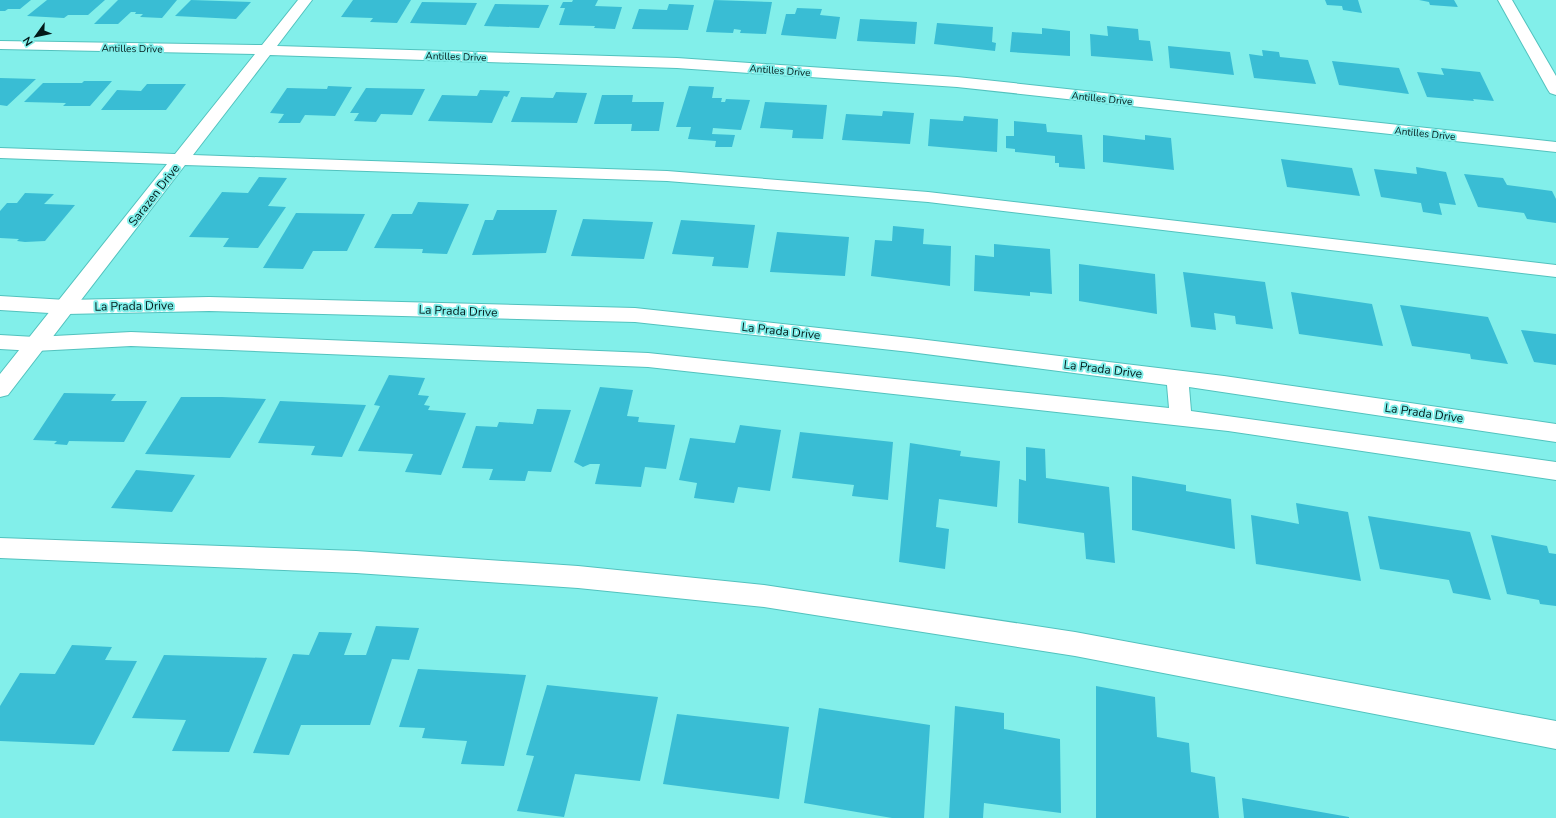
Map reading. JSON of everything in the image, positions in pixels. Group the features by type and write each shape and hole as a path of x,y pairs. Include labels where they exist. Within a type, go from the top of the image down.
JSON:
{"main road":[{"name":"Sarazen Drive","path":"0,389 182,160 305,0"},
{"path":"1505,0 1556,90"},
{"name":"Antilles Drive","path":"0,46 267,50 677,64 957,82 1556,147"},
{"path":"0,153 667,176 920,196 1556,271"},
{"name":"La Prada Drive","path":"0,303 66,307 209,304 635,316 918,346 1176,378 1556,433"},
{"path":"0,342 35,344 131,340 648,360 1228,423 1556,471"},
{"path":"1176,378 1181,418"},
{"path":"0,548 356,562 578,577 764,596 1075,644 1556,735"}],"building":[{"path":"0,0 31,0 20,9 0,11"},
{"path":"47,0 105,0 88,15 68,15 64,18 27,16"},
{"path":"118,0 177,0 162,18 140,17 143,14 135,14 136,12 131,12 118,24 94,24"},
{"path":"191,0 251,2 236,19 175,16"},
{"path":"353,0 411,0 397,23 370,22 373,18 341,17"},
{"path":"573,0 598,0 595,6 622,7 615,29 594,28 595,26 559,25 565,8 560,8 563,2 572,2"},
{"path":"714,0 772,2 766,34 740,33 741,30 734,29 733,33 706,32"},
{"path":"1325,0 1358,0 1362,13 1343,10 1342,6 1327,5"},
{"path":"1419,0 1454,0 1458,7 1430,5 1429,2"},
{"path":"422,2 477,3 466,25 410,23"},
{"path":"495,4 549,5 539,28 484,26"},
{"path":"669,4 694,5 688,30 632,29 639,9 667,10"},
{"path":"797,8 822,9 820,15 840,17 836,39 781,35 786,14 795,14"},
{"path":"860,19 917,22 915,44 857,41"},
{"path":"937,23 993,27 992,42 996,43 995,51 934,44"},
{"path":"1107,26 1138,29 1139,40 1150,41 1153,61 1091,56 1090,34 1108,36"},
{"path":"1042,28 1070,31 1070,56 1010,52 1012,32 1042,34"},
{"path":"1168,46 1230,52 1234,75 1170,68"},
{"path":"1262,50 1279,52 1280,57 1308,60 1316,84 1254,78 1249,54 1263,56"},
{"path":"1332,61 1399,68 1409,94 1339,85"},
{"path":"1441,68 1480,72 1494,101 1427,97 1417,72 1444,75"},
{"path":"0,78 36,79 7,106 0,105"},
{"path":"84,81 112,81 90,106 63,106 66,103 24,102 43,83 82,83"},
{"path":"147,84 186,84 166,110 101,110 117,90 141,91"},
{"path":"328,86 352,87 335,116 305,115 300,123 278,123 284,114 270,113 287,88 327,89"},
{"path":"689,86 714,87 712,98 722,98 721,102 725,102 726,99 750,100 741,130 713,128 712,134 735,135 732,147 715,147 716,141 688,139 691,127 676,127"},
{"path":"366,88 425,89 412,115 381,114 376,122 354,121 359,113 350,113"},
{"path":"480,90 510,91 507,97 504,96 492,123 428,121 442,95 477,96"},
{"path":"556,92 587,93 577,123 511,122 521,97 553,98"},
{"path":"602,95 633,95 632,102 664,102 659,131 631,131 632,124 594,124"},
{"path":"765,102 827,105 823,139 792,138 793,130 760,128"},
{"path":"883,111 914,113 910,144 842,140 846,114 882,116"},
{"path":"964,116 998,119 997,152 928,146 930,119 963,121"},
{"path":"1014,121 1046,124 1047,132 1082,135 1085,169 1059,167 1059,163 1055,163 1055,156 1015,152 1015,149 1006,148 1006,136 1014,136"},
{"path":"1103,135 1145,140 1145,135 1171,138 1174,170 1103,162"},
{"path":"1281,159 1352,168 1360,196 1287,187"},
{"path":"1416,167 1446,172 1456,205 1439,203 1442,215 1423,212 1421,203 1381,197 1374,169 1417,174"},
{"path":"1464,174 1503,178 1507,185 1552,191 1556,199 1556,223 1527,219 1524,213 1478,207"},
{"path":"259,177 287,178 268,206 286,207 258,248 223,247 229,238 189,237 222,192 248,193"},
{"path":"25,193 54,194 44,204 75,205 45,241 25,242 17,241 19,239 0,238 0,211 7,203 17,203"},
{"path":"418,202 469,204 447,254 422,253 423,249 374,248 392,214 412,214"},
{"path":"497,210 557,210 546,253 472,255 485,220 493,220"},
{"path":"296,213 365,214 347,251 313,251 303,269 263,268"},
{"path":"583,219 653,222 644,259 571,256"},
{"path":"681,220 755,225 748,268 712,266 714,257 672,254"},
{"path":"893,226 924,229 923,244 951,246 950,286 871,276 875,240 892,241"},
{"path":"777,232 849,237 845,276 770,272"},
{"path":"994,244 1050,249 1052,294 1030,292 1030,296 974,291 975,255 994,257"},
{"path":"1079,264 1155,274 1157,314 1079,301"},
{"path":"1183,272 1265,282 1273,329 1236,324 1235,316 1214,313 1216,330 1191,327"},
{"path":"1291,292 1372,304 1383,346 1299,334"},
{"path":"1400,305 1488,317 1508,364 1471,359 1470,354 1412,346"},
{"path":"1521,330 1556,334 1556,365 1534,362"},
{"path":"389,375 425,378 418,395 429,396 424,405 430,406 428,410 466,413 441,475 405,472 413,454 358,451 380,406 374,405"},
{"path":"600,387 633,390 627,416 639,417 638,422 675,425 666,469 645,467 641,487 595,484 600,464 590,464 583,467 574,462"},
{"path":"64,393 116,394 111,401 147,401 124,442 69,441 67,445 54,444 57,441 33,440"},
{"path":"181,397 266,399 230,458 145,454"},
{"path":"280,401 366,405 342,457 311,455 315,446 258,443"},
{"path":"537,409 571,410 551,472 528,471 525,481 489,480 493,469 462,468 476,426 497,427 499,422 533,424"},
{"path":"740,425 781,430 770,491 738,487 734,503 694,498 697,483 679,480 690,438 735,443"},
{"path":"800,432 893,442 888,500 852,496 854,485 792,478"},
{"path":"910,443 961,451 960,456 1000,461 997,507 939,499 936,527 949,529 945,569 899,562"},
{"path":"1026,447 1045,449 1046,478 1109,487 1115,563 1086,559 1084,533 1018,523 1019,479 1026,481"},
{"path":"136,470 195,475 172,512 111,508"},
{"path":"1132,476 1186,485 1186,491 1231,499 1235,549 1132,530"},
{"path":"1296,503 1348,512 1361,581 1256,564 1251,515 1299,524"},
{"path":"1368,516 1470,532 1491,600 1453,593 1449,580 1380,569"},
{"path":"1491,535 1547,546 1549,553 1556,554 1556,606 1540,604 1539,600 1507,594"},
{"path":"376,626 419,628 409,660 392,659 370,725 301,725 289,755 253,753 293,654 309,655 319,632 352,633 344,655 366,655"},
{"path":"72,645 112,647 105,660 137,661 94,745 0,741 0,706 20,673 55,674"},
{"path":"164,655 267,658 229,752 172,751 186,720 132,718"},
{"path":"418,669 526,675 504,766 461,764 467,741 422,738 425,728 399,727"},
{"path":"547,685 658,697 640,781 575,774 564,817 517,811 534,756 526,755"},
{"path":"1096,686 1155,697 1157,737 1189,743 1191,772 1215,777 1219,818 1096,818"},
{"path":"955,706 1004,713 1004,729 1060,739 1061,813 984,803 983,818 949,818"},
{"path":"819,708 930,725 924,818 892,818 804,803"},
{"path":"677,714 789,727 779,799 663,784"},
{"path":"1242,798 1349,817 1349,818 1244,818"}]}
